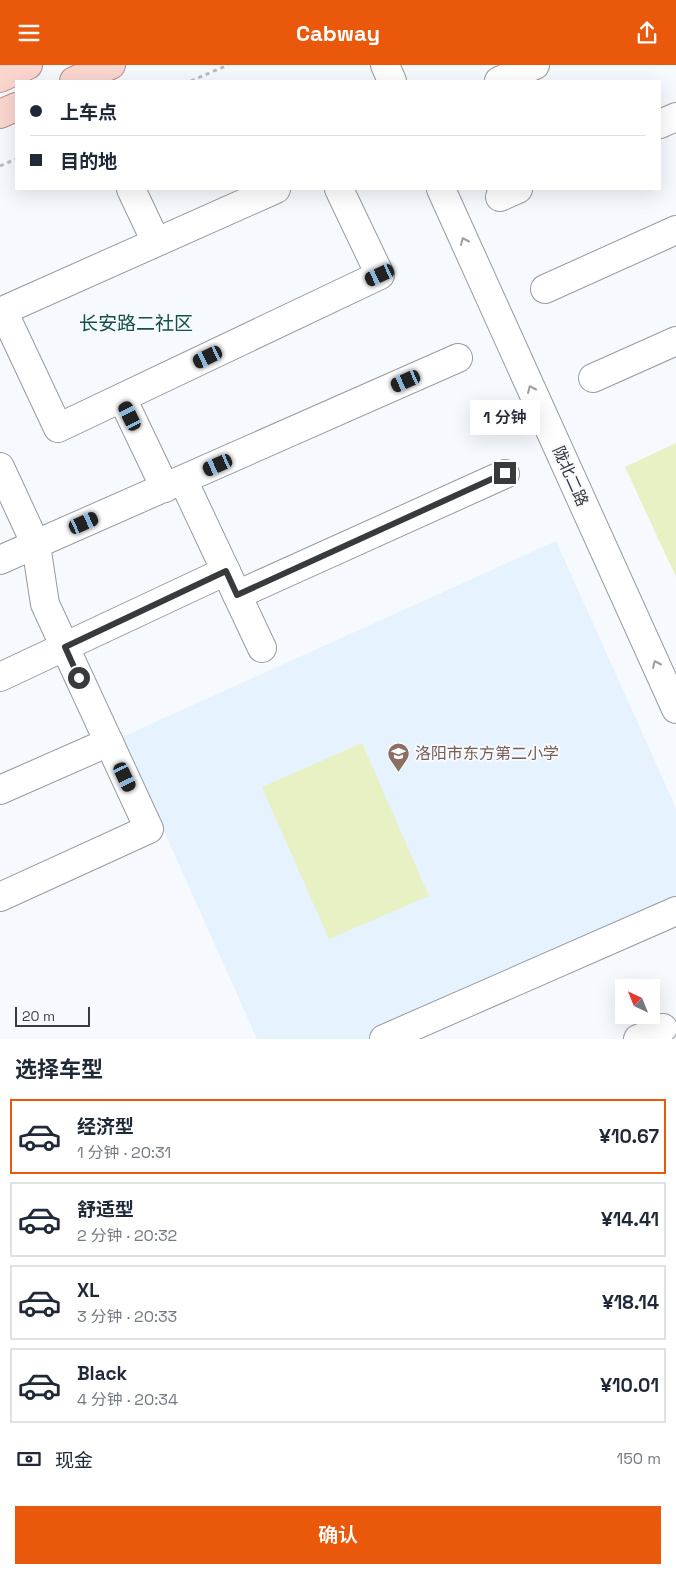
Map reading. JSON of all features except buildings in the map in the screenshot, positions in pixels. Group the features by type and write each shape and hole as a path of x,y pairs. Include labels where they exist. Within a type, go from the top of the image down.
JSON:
{"main road":[{"path":"0,77 28,65"},
{"path":"75,77 111,65"},
{"path":"0,114 15,107"}],"street":[{"path":"385,65 392,80"},
{"path":"501,80 535,65"},
{"path":"661,124 676,117"},
{"path":"131,190 156,242"},
{"path":"274,190 1,311 58,428 380,275 339,190"},
{"name":"陇北二路","path":"441,190 676,709"},
{"path":"545,289 676,230"},
{"path":"593,379 676,341"},
{"path":"0,560 458,358"},
{"path":"122,398 231,583 262,648"},
{"path":"0,467 36,545 45,604 149,829 0,897"},
{"path":"0,677 65,647 231,583 505,473"},
{"path":"0,790 109,741"},
{"path":"384,1039 676,911"},
{"path":"638,1039 663,1028"}],"path":[{"path":"193,80 228,65"},
{"path":"0,166 15,159"}],"shaded area":[{"name":"洛阳市东方第二小学","path":"556,541 676,808 676,912 393,1039 257,1039 122,737"}],"green space":[{"path":"676,443 676,577 625,467"},
{"path":"362,743 429,896 329,939 262,787"}],"place":[{"name":"洛阳市东方第二小学","path":"399,772"}],"district":[{"name":"长安路二社区","path":"136,323"}],"route":[{"path":"79,678 65,647 226,571 237,595 505,473"}]}
